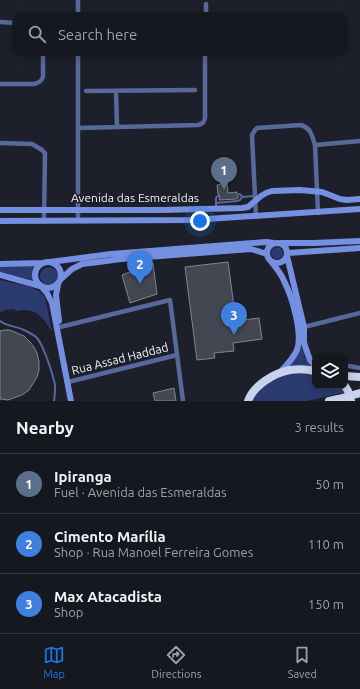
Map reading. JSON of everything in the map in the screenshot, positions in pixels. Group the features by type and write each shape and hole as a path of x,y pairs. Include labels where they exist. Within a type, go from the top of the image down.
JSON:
{"highway":[{"path":"242,401 264,382 279,373 290,370 312,370"},
{"path":"348,376 360,377"},
{"path":"347,389 351,401"},
{"path":"248,401 253,392"},
{"path":"329,401 360,394"}],"main road":[{"name":"Avenida das Esmeraldas","path":"0,210 162,210 216,206 248,207 255,198 266,193 300,190 316,191 340,199 360,199"},
{"name":"Avenida das Esmeraldas","path":"0,221 192,220 360,209"},
{"path":"0,264 48,262 119,254 250,244 360,241"},
{"path":"279,373 287,366 294,355 299,340 297,322 290,293 284,280 267,254 269,247 277,243 286,246 304,327 304,342 312,362"},
{"path":"314,243 315,251"},
{"path":"270,260 280,263 286,259 288,255 315,251 360,248"},
{"path":"56,328 59,321 56,295 58,285 61,279 72,268 92,263 121,259 250,249 267,254"},
{"path":"61,279 61,271 59,268 48,262 40,266 36,272 36,279 47,293 52,303 71,401"},
{"path":"0,275 45,288 58,285"}],"street":[{"path":"78,0 78,12"},
{"path":"206,4 206,12"},
{"path":"0,22 12,23"},
{"path":"0,84 39,83 43,78 43,56"},
{"path":"78,56 78,221"},
{"path":"78,128 202,124 205,118 205,56"},
{"path":"86,92 195,90"},
{"path":"116,91 117,127"},
{"path":"256,217 253,132 257,128 301,125 306,126 310,130 315,145 318,212"},
{"path":"315,145 360,141"},
{"path":"0,143 32,144 45,153 44,221"},
{"path":"56,328 170,300 183,401"},
{"path":"304,327 360,313"},
{"name":"Rua Assad Haddad","path":"68,382 177,355"},
{"path":"349,366 360,368"}],"lane":[{"path":"239,194 242,197 255,198"},
{"path":"218,196 216,198 216,206 237,202 242,197"},
{"path":"0,321 6,325 25,330 36,338 41,345 45,352 55,384 54,401"}],"shaded area":[{"path":"275,247 279,247 283,253 279,259 275,259 271,255 271,251"},
{"path":"37,266 34,272 33,280 0,272 0,267"},
{"path":"49,267 53,268 57,272 57,280 53,284 49,285 45,284 41,280 40,276 41,272 45,268"},
{"path":"0,280 31,287 45,297 52,332 45,321 38,314 29,310 16,311 14,309 7,309 0,313"},
{"path":"302,340 303,351 312,367 288,368"},
{"path":"293,373 312,373 312,389 344,389 345,392 307,401 251,401 264,386 280,377"}],"building":[{"path":"227,183 228,193 237,192 239,197 236,199 219,200 220,196 218,194 217,185"},
{"path":"228,262 236,321 259,318 262,339 233,343 234,351 214,353 215,358 197,360 185,267"},
{"path":"153,263 157,294 130,303 122,275"},
{"path":"10,330 24,336 34,347 39,362 37,377 29,390 22,395 8,400 0,399 0,331"},
{"path":"174,388 176,401 155,401 153,393"}],"place":[{"name":"Ipiranga","path":"224,190"},
{"name":"Cimento Marília","path":"140,284"},
{"name":"Max Atacadista","path":"234,335"}]}
